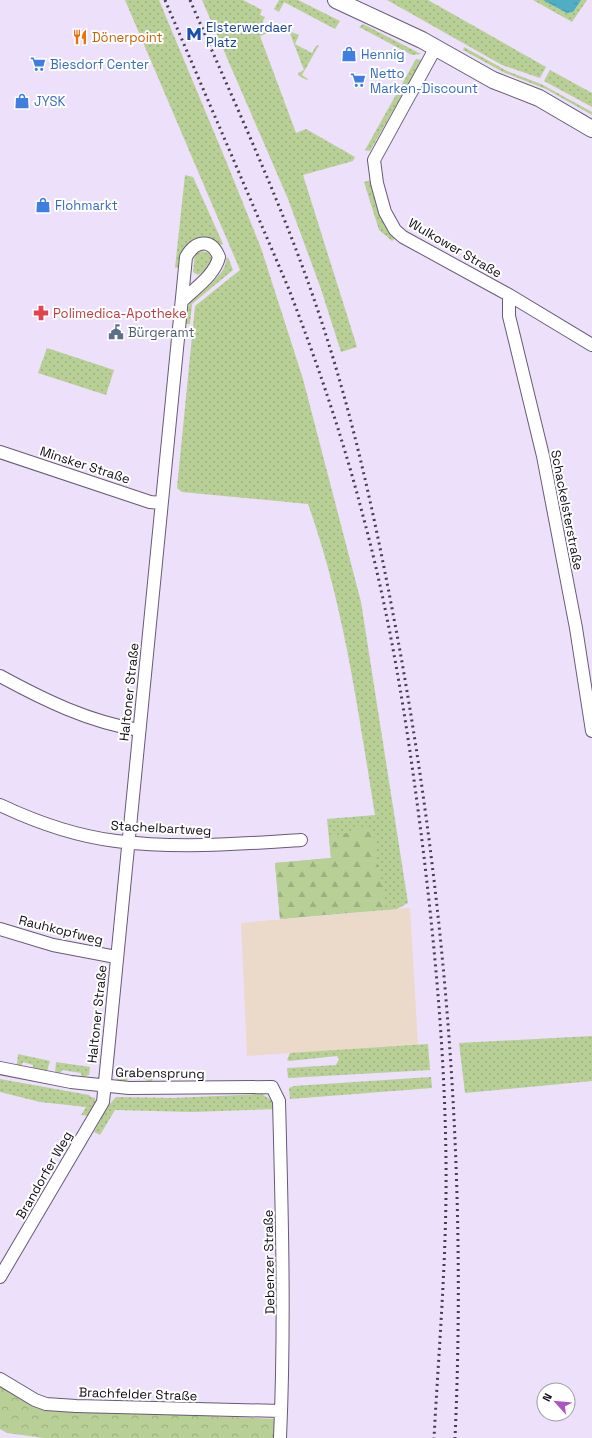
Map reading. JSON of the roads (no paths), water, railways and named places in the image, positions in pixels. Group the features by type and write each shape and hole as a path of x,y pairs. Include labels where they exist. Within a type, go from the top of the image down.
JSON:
{"main road":[{"path":"336,0 429,43"},
{"path":"361,0 429,43 493,80 539,98 592,129"}],"street":[{"name":"Wulkower Straße","path":"429,43 374,160 381,202 389,220 395,230 403,237 509,296 592,345"},
{"name":"Schackelsterstraße","path":"509,296 509,316 543,456 576,628 592,731"},
{"name":"Haltoner Straße","path":"104,1086 182,301"},
{"name":"Minsker Straße","path":"0,452 150,502 161,503"},
{"path":"0,676 51,703 81,714 139,730"},
{"name":"Stachelbartweg","path":"0,805 53,826 115,841 180,846 230,845 301,840"},
{"name":"Rauhkopfweg","path":"0,929 53,945 116,957"},
{"name":"Grabensprung","path":"0,1068 71,1082 129,1088 272,1087"},
{"name":"Brandorfer Weg","path":"0,1277 103,1102 104,1086"},
{"name":"Debenzer Straße","path":"272,1087 279,1101 281,1182 283,1331 280,1438"},
{"name":"Brachfelder Straße","path":"0,1379 35,1400 46,1404 281,1411"}],"water":[{"path":"543,0 581,0 573,12 567,13"}],"railway":[{"path":"165,0 288,287 319,372 338,429 374,558 400,685 424,857 436,971 444,1086 446,1196 434,1438"},
{"path":"190,0 277,200 322,323 356,440 398,640 415,739 429,838 449,1038 455,1138 458,1238 458,1338 455,1438"}],"place":[{"name":"Elsterwerdaer Platz","path":"194,34"},
{"name":"Dönerpoint","path":"80,37"},
{"name":"Hennig","path":"349,54"},
{"name":"Biesdorf Center","path":"38,64"},
{"name":"Netto Marken-Discount","path":"358,80"},
{"name":"JYSK","path":"22,101"},
{"name":"Flohmarkt","path":"43,205"},
{"name":"Polimedica-Apotheke","path":"41,313"},
{"name":"Bürgeramt","path":"116,332"}]}
